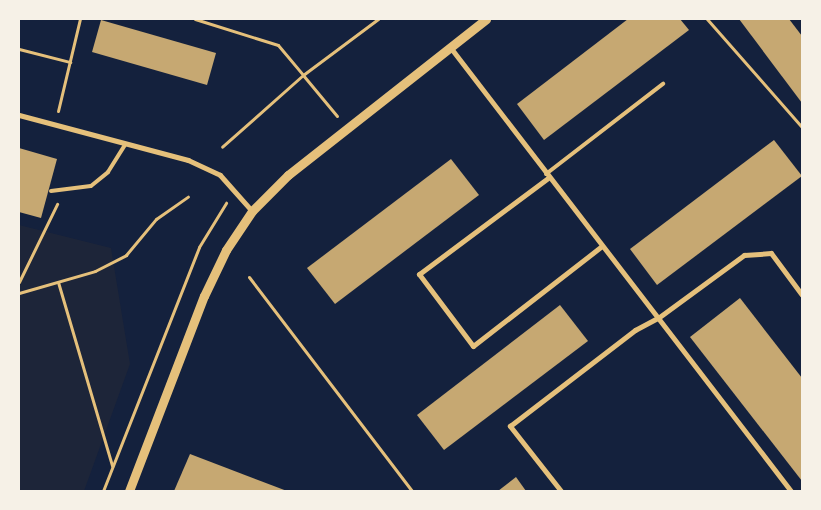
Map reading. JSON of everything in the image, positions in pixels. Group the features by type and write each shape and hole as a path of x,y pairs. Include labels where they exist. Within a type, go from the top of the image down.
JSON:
{"street":[{"path":"129,491 204,296 226,250 252,211 347,128 486,19"},
{"path":"450,47 547,176 791,491"},
{"path":"19,116 188,160 220,175 252,211"},
{"path":"547,176 419,274 473,346 602,246"},
{"path":"561,491 510,426 635,330 658,318 744,255 771,253 802,295"}],"lane":[{"path":"547,176 663,84"},
{"path":"50,191 63,191 91,186 108,172 125,145"}],"path":[{"path":"54,126 80,19"},
{"path":"195,19 278,45 347,128"},
{"path":"222,147 303,75 378,19"},
{"path":"707,19 802,127"},
{"path":"19,49 70,62"},
{"path":"19,282 63,191"},
{"path":"103,491 199,247 236,192"},
{"path":"19,293 96,271 126,255 156,219 188,197"},
{"path":"249,277 412,491"},
{"path":"58,282 112,467"}],"shaded area":[{"path":"19,225 111,248 130,364 84,491 19,491"}],"building":[{"path":"628,19 680,19 689,30 544,140 517,104"},
{"path":"739,19 789,19 802,36 802,103"},
{"path":"101,20 216,53 207,85 92,52"},
{"path":"774,140 802,176 657,285 630,249"},
{"path":"19,148 57,159 41,218 19,212"},
{"path":"451,159 479,195 335,304 307,268"},
{"path":"740,298 802,378 802,481 690,337"},
{"path":"560,305 588,341 444,450 417,415"},
{"path":"190,454 287,491 174,491"},
{"path":"516,477 526,491 498,491"}]}
